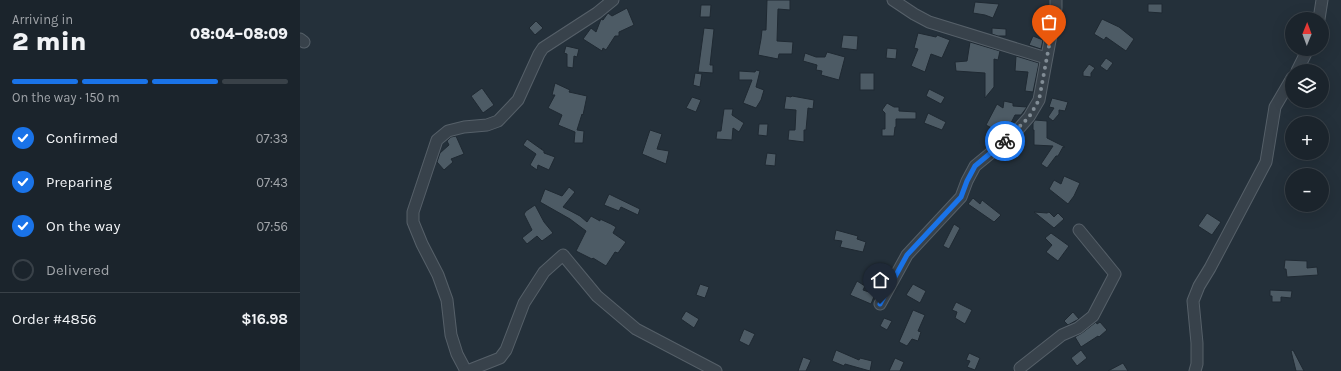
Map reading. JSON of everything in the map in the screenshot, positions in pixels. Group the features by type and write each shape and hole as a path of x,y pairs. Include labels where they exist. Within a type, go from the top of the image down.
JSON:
{"street":[{"path":"613,0 597,13 543,48 518,100 498,121 487,125 464,127 448,131 437,140 416,201 413,212 413,222 438,275 447,300 451,335 457,354 466,371 500,358 506,350 524,303 544,272 563,255 597,296 636,329 716,371"},
{"path":"893,0 929,22 1046,58"},
{"path":"880,304 907,255 961,197 975,166 1015,132 1029,117 1039,100 1056,8 1056,0"},
{"path":"1320,12 1322,0"},
{"path":"1195,371 1197,364 1197,342 1193,301 1199,286 1266,162 1275,107 1285,90"},
{"path":"1020,368 1062,336 1078,328 1093,316 1115,274 1079,230"}],"building":[{"path":"767,0 790,0 790,10 778,9 777,41 793,42 792,54 779,54 778,59 758,55 762,30 766,30"},
{"path":"975,2 999,4 993,18 973,13"},
{"path":"1148,4 1162,4 1162,13 1148,12"},
{"path":"701,5 711,5 710,17 700,17"},
{"path":"627,8 634,25 619,32 619,36 615,36 606,50 603,48 602,51 583,39 591,28 596,32 601,19 603,20 608,13 612,16"},
{"path":"1102,19 1119,27 1134,39 1126,51 1106,37 1104,40 1094,34"},
{"path":"536,21 543,28 535,35 529,28"},
{"path":"704,28 714,29 710,65 713,65 713,73 698,72"},
{"path":"992,28 1006,29 1006,36 992,34"},
{"path":"918,33 936,37 937,35 950,40 942,58 931,54 925,72 911,66 918,49 914,48"},
{"path":"843,35 858,36 857,50 841,48"},
{"path":"1033,36 1043,40 1041,49 1029,45"},
{"path":"970,42 1000,51 998,60 994,59 994,87 985,98 985,73 956,71 955,62 967,61"},
{"path":"566,46 579,49 577,57 574,56 573,68 567,67 567,54 564,53"},
{"path":"887,48 897,49 896,59 886,58"},
{"path":"827,52 845,57 839,80 821,75 822,71 816,70 817,65 803,61 805,53 816,57 825,57"},
{"path":"1016,56 1039,63 1033,92 1025,91 1028,72 1015,71"},
{"path":"1106,58 1113,63 1107,71 1100,66"},
{"path":"1089,64 1095,68 1091,73 1091,77 1083,76 1083,72"},
{"path":"756,70 760,71 756,87 764,90 761,100 756,108 743,103 752,80 739,80 739,71 755,72"},
{"path":"695,73 702,74 700,87 693,85"},
{"path":"860,73 874,73 874,90 860,90"},
{"path":"555,83 570,90 569,92 587,96 583,115 582,114 577,130 584,131 583,143 574,143 575,132 558,125 562,115 548,108 555,95 552,95"},
{"path":"482,88 494,105 483,113 471,96"},
{"path":"929,89 945,97 941,104 926,96"},
{"path":"786,96 814,100 813,109 808,108 806,130 804,130 804,142 788,140 789,130 795,130 796,110 784,109"},
{"path":"692,97 701,100 696,112 686,108"},
{"path":"1052,98 1068,102 1065,111 1059,110 1059,114 1053,121 1048,117 1054,108 1049,107"},
{"path":"1004,101 1013,103 1013,106 1027,107 1021,115 1015,115 1007,131 1003,134 986,125 997,104 1003,108"},
{"path":"887,103 894,107 899,107 899,111 916,112 916,119 896,119 894,136 882,136 882,129 885,129 885,113 882,110"},
{"path":"724,109 733,109 732,115 744,123 739,132 733,128 732,140 716,139 717,131 721,131"},
{"path":"928,113 946,122 942,130 924,123"},
{"path":"1035,120 1047,121 1047,138 1065,147 1063,147 1058,156 1056,156 1047,168 1041,164 1053,146 1034,145 1033,123"},
{"path":"759,124 768,124 767,136 758,135"},
{"path":"650,130 662,134 657,149 669,151 666,164 642,154"},
{"path":"456,136 464,154 451,159 453,162 444,170 437,162 440,153 449,145 447,141 451,137"},
{"path":"527,139 544,151 544,153 555,157 549,170 538,165 537,170 530,165 536,154 523,145"},
{"path":"767,153 776,154 775,166 765,165"},
{"path":"1064,176 1080,183 1074,196 1068,204 1049,189 1054,180 1061,184"},
{"path":"569,187 575,192 563,207 580,216 587,222 591,216 600,221 600,219 611,224 616,227 613,233 626,242 618,253 615,252 606,266 593,258 592,259 576,251 586,231 570,219 540,202 545,189 562,196"},
{"path":"609,194 640,209 638,215 621,207 619,211 604,205"},
{"path":"973,198 980,204 982,200 1001,215 994,222 968,204"},
{"path":"535,205 544,222 553,233 542,241 537,236 527,244 522,238 532,230 524,214"},
{"path":"1034,212 1049,212 1054,217 1058,213 1064,219 1054,228"},
{"path":"1207,213 1221,222 1212,235 1198,226"},
{"path":"954,224 960,228 949,249 943,246"},
{"path":"836,230 858,236 857,239 866,242 863,252 840,247 842,241 834,240"},
{"path":"1051,233 1069,246 1058,261 1046,252 1052,245 1045,238"},
{"path":"1285,260 1307,261 1307,268 1317,267 1318,275 1287,277 1286,269 1284,269"},
{"path":"857,281 865,286 863,290 875,294 871,304 850,295"},
{"path":"700,284 709,287 705,298 696,295"},
{"path":"913,284 926,291 920,303 906,295"},
{"path":"1270,290 1292,291 1291,298 1281,297 1281,302 1272,302"},
{"path":"956,302 972,310 965,324 955,318 957,312 952,310"},
{"path":"913,310 925,315 918,331 921,332 918,341 912,339 907,346 899,342"},
{"path":"686,311 699,319 694,328 681,319"},
{"path":"1073,312 1079,319 1068,325 1064,321"},
{"path":"884,318 892,321 887,330 880,326"},
{"path":"1096,322 1097,324 1100,322 1107,330 1099,337 1098,336 1081,347 1075,337"},
{"path":"744,329 755,334 749,346 739,341"},
{"path":"836,350 859,360 860,358 872,361 870,371 845,364 844,366 832,361"},
{"path":"1081,350 1087,358 1077,366 1071,358"},
{"path":"1293,350 1304,371 1296,371 1291,351"},
{"path":"969,353 980,358 975,370 967,367 970,361 966,360"},
{"path":"803,357 811,360 806,371 798,371"},
{"path":"895,358 904,362 900,371 889,371"},
{"path":"1123,363 1128,371 1108,371"}],"way so far":[{"path":"1005,141 1029,117 1039,100 1049,46"}],"route":[{"path":"880,304 907,255 961,197 975,166 1005,141"}]}
